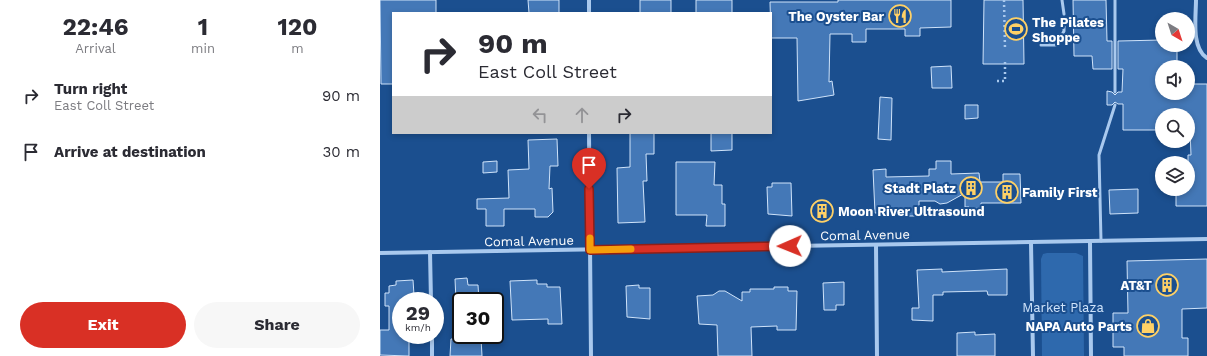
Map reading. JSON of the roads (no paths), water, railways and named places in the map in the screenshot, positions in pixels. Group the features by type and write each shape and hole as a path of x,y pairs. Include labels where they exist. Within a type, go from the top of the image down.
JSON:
{"street":[{"path":"589,0 589,12"},
{"path":"1196,0 1197,42 1200,52 1207,58"},
{"path":"589,134 591,356"},
{"name":"Comal Avenue","path":"380,253 1207,239"},
{"path":"1090,242 1091,356"},
{"path":"1031,243 1033,356"},
{"path":"876,245 877,356"},
{"path":"430,252 431,292"},
{"path":"432,344 432,356"}],"lane":[{"path":"1062,0 1064,14"},
{"path":"1115,0 1115,92"},
{"path":"1041,45 1056,45 1064,31 1064,23"},
{"path":"1101,241 1099,161 1101,147 1114,114 1115,104"}],"place":[{"name":"The Oyster Bar","path":"900,16"},
{"name":"The Pilates Shoppe","path":"1016,29"},
{"name":"Stadt Platz","path":"971,188"},
{"name":"Family First","path":"1007,192"},
{"name":"Moon River Ultrasound","path":"822,211"},
{"name":"AT&T","path":"1167,285"},
{"name":"NAPA Auto Parts","path":"1148,326"}],"park label":[{"name":"Market Plaza","path":"1063,307"}]}
